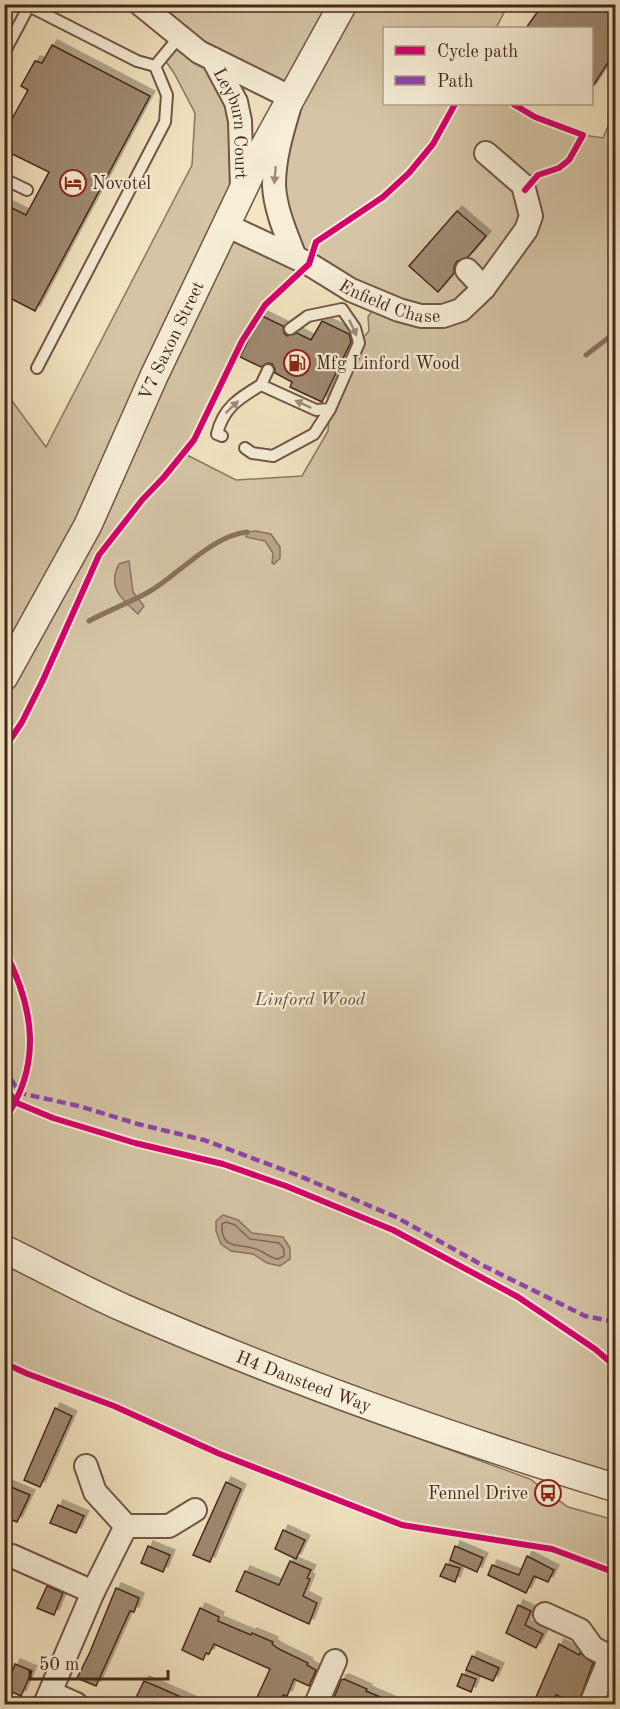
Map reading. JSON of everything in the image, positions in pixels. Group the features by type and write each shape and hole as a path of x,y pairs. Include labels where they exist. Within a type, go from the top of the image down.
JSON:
{"street":[{"name":"Leyburn Court","path":"140,4 199,52 292,98"},
{"name":"V7 Saxon Street","path":"4,677 88,525 154,376 258,158 343,4"},
{"name":"Leyburn Court","path":"213,59 236,102 240,121 242,191"},
{"path":"292,98 277,153 274,187 282,223 294,257"},
{"name":"Enfield Chase","path":"226,225 309,264 346,300 421,316 442,316 461,310 484,288 526,230 539,201 486,153"},
{"path":"467,270 484,288"},
{"name":"H4 Dansteed Way","path":"4,1249 125,1309 290,1377 540,1465 615,1488"},
{"path":"86,1466 95,1492 126,1526 169,1526 195,1510"},
{"path":"76,1704 48,1699 93,1592 126,1526"},
{"path":"12,1556 93,1592"},
{"path":"545,1614 580,1630 593,1648 613,1659 591,1704"},
{"path":"316,1704 335,1661"}],"lane":[{"path":"4,53 29,5 137,61 155,66"},
{"path":"155,66 179,37"},
{"path":"37,368 165,122 167,95 155,66"},
{"path":"4,179 27,190"},
{"path":"245,448 252,453 273,456 314,434 330,409 359,343 346,300 308,316 290,329"},
{"path":"222,436 217,434 221,417 244,394 261,385 268,370"},
{"path":"261,385 316,410 330,409"}],"green space":[{"name":"Linford Wood","path":"140,5 508,5 497,27 383,27 383,105 515,105 535,117 583,135 603,138 615,110 615,1488 365,1404 360,1417 530,1479 568,1507 615,1520 615,1573 552,1549 402,1525 220,1454 114,1406 5,1363 4,390 46,447 192,165 195,113 174,73 162,56 179,37","holes":["214,59 291,98 282,223 294,256 226,224 240,121","309,264 378,302 368,317 369,331 359,343 330,409 328,431 302,476 236,480 183,453 194,440 242,341 265,305"]}],"water":[{"path":"247,532 271,534 280,547 280,558 274,564 272,563 273,553 265,541 246,537"},
{"path":"129,561 133,592 144,606 138,614 121,598 115,586 119,564"},
{"path":"223,1215 238,1220 252,1233 283,1237 290,1248 290,1259 280,1266 267,1263 253,1254 231,1251 221,1244 216,1231 216,1221"}],"building":[{"path":"543,4 615,4 615,52 593,86 593,27 527,27"},
{"name":"Novotel","path":"52,45 150,96 35,311 4,295 4,204 26,215 49,172 4,150 4,124 8,126 28,90 21,86 35,61 42,63"},
{"path":"457,211 486,236 468,257 457,261 454,273 438,292 409,266"},
{"name":"Mfg Linford Wood","path":"260,315 283,326 287,336 297,333 311,340 322,321 349,334 351,342 322,402 290,387 292,382 275,373 272,364 267,363 261,367 240,357"},
{"path":"55,1408 72,1416 40,1487 24,1480"},
{"path":"226,1482 241,1489 210,1562 193,1555"},
{"path":"4,1484 30,1495 17,1522 4,1517"},
{"path":"58,1505 84,1516 76,1533 50,1523"},
{"path":"283,1530 305,1540 296,1559 275,1549"},
{"path":"148,1546 170,1555 163,1572 141,1563"},
{"path":"455,1546 483,1558 477,1572 450,1560"},
{"path":"527,1556 554,1570 548,1582 534,1576 526,1593 488,1575 492,1565 519,1575"},
{"path":"290,1561 311,1570 303,1596 317,1603 309,1624 236,1591 245,1571 279,1585"},
{"path":"446,1564 460,1568 455,1582 440,1576"},
{"path":"47,1586 63,1593 54,1615 37,1608"},
{"path":"116,1588 139,1598 134,1612 130,1611 96,1686 77,1678"},
{"path":"518,1605 531,1611 525,1625 543,1634 536,1648 506,1633"},
{"path":"200,1608 219,1617 218,1621 273,1642 272,1644 279,1649 308,1663 307,1665 316,1670 309,1686 294,1679 287,1696 283,1695 280,1704 254,1704 270,1669 214,1644 203,1660 182,1650"},
{"path":"559,1644 579,1655 580,1653 593,1663 578,1704 556,1695 552,1704 533,1704"},
{"path":"472,1656 499,1668 493,1681 466,1670"},
{"path":"15,1664 32,1671 21,1696 5,1689"},
{"path":"462,1674 476,1679 471,1692 457,1686"},
{"path":"344,1679 397,1704 350,1704 334,1698 341,1680"},
{"path":"615,1680 615,1695 611,1704 605,1704"},
{"path":"144,1681 156,1686 197,1704 133,1704"}],"waterway":[{"path":"586,355 616,332"},
{"path":"89,621 152,590 221,540 247,532"}],"marked path":[{"path":"4,1068 20,1093 79,1106 138,1124 204,1140 297,1175 396,1217 484,1266 585,1316 616,1322"}],"cycle path":[{"path":"4,749 22,722 43,680 99,555 142,500 194,440 242,341 265,305 309,264 316,242 383,197 409,173 433,144 454,105"},
{"path":"515,105 535,117 583,135 569,160 559,168 538,175 525,190"},
{"path":"4,950 22,993 30,1036 25,1078 4,1120"},
{"path":"4,1086 17,1103 53,1118 135,1143 223,1164 286,1186 393,1230 518,1297 595,1349 616,1367"},
{"path":"4,1363 114,1406 220,1454 402,1525 552,1549 616,1573"}],"place":[{"name":"Novotel","path":"73,183"},
{"name":"Mfg Linford Wood","path":"297,363"},
{"name":"Fennel Drive","path":"548,1493"}]}
